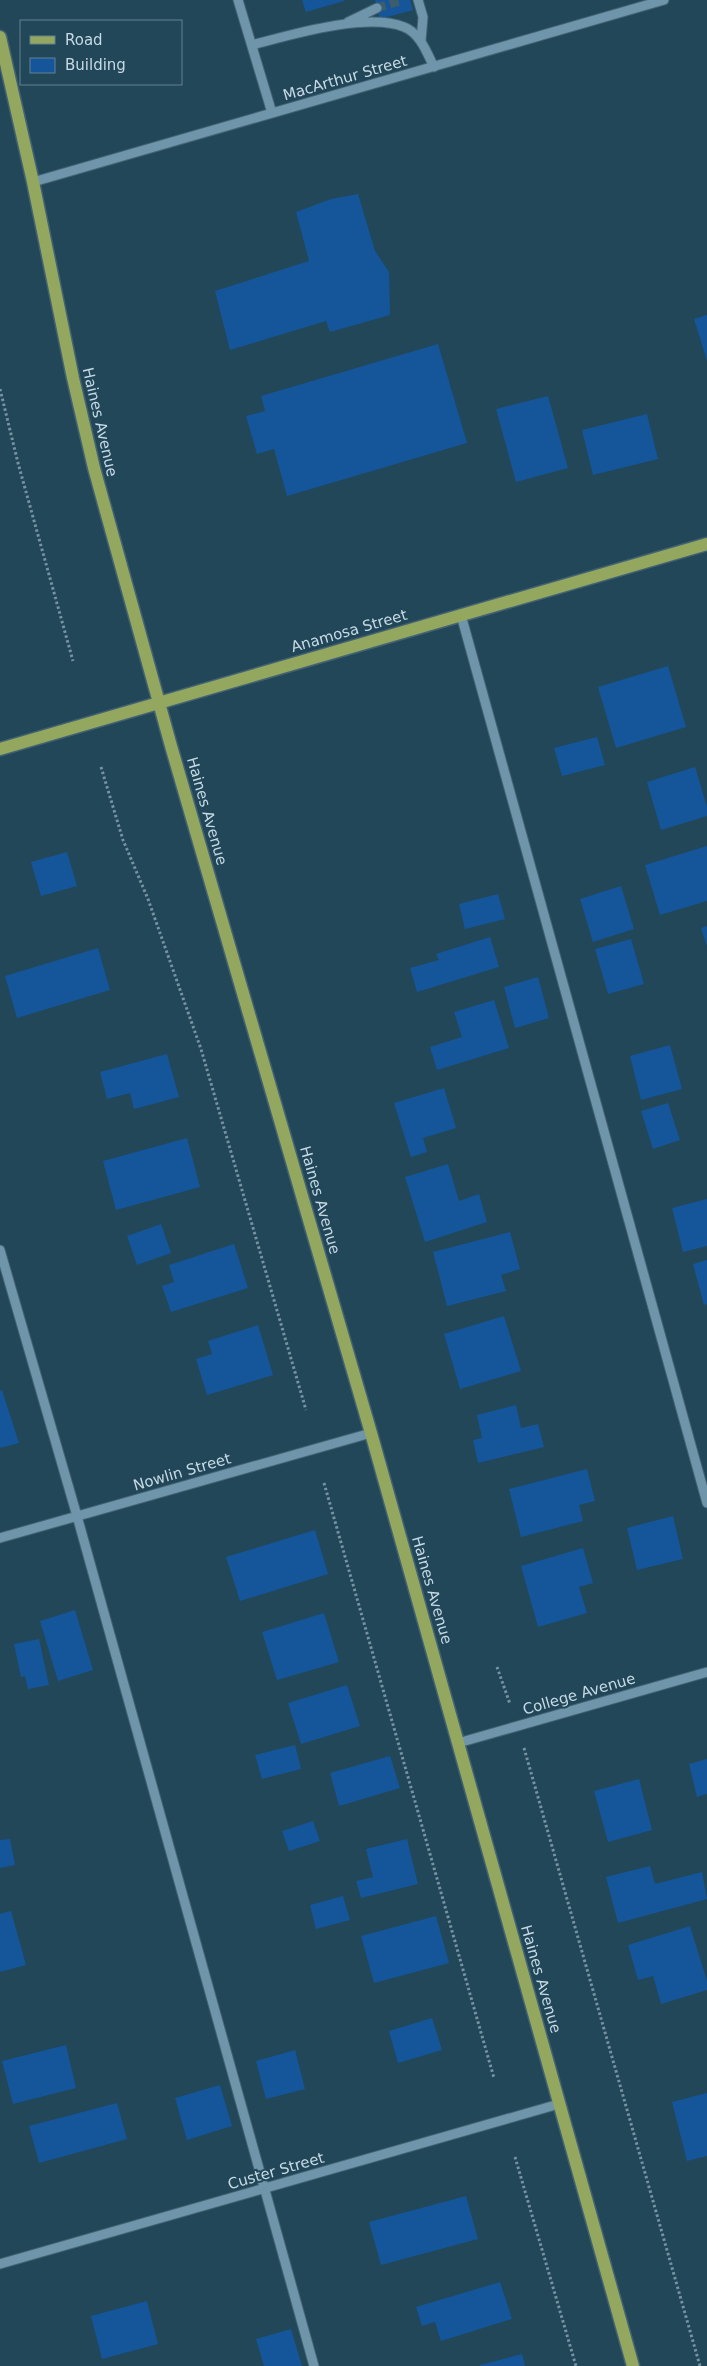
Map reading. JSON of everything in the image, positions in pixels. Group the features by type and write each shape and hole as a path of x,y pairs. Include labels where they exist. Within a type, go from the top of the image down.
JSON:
{"main road":[{"name":"Haines Avenue","path":"0,37 94,468 159,703 371,1433 634,2366"},
{"name":"Anamosa Street","path":"0,749 707,544"}],"street":[{"path":"238,0 272,113"},
{"path":"418,0 423,18 421,41"},
{"name":"MacArthur Street","path":"33,182 664,0"},
{"path":"342,25 377,8"},
{"path":"252,45 305,31 342,25 386,22 406,27 421,41 434,67"},
{"path":"460,615 707,1503"},
{"path":"0,1250 77,1516 314,2366"},
{"name":"Nowlin Street","path":"0,1538 371,1433"},
{"name":"College Avenue","path":"458,1743 707,1672"},
{"name":"Custer Street","path":"0,2264 559,2104"}],"path":[{"path":"0,389 18,463 73,661"},
{"path":"101,767 123,840 148,899 202,1049 306,1410"},
{"path":"324,1483 494,2078"},
{"path":"497,1667 518,1726 700,2366"},
{"path":"515,2157 576,2366"}],"building":[{"path":"302,0 344,0 344,1 306,12"},
{"path":"375,0 410,0 413,10 380,19"},
{"path":"358,194 375,251 389,272 390,315 330,332 326,321 230,350 215,291 309,261 296,212 331,199"},
{"path":"707,315 707,361 694,319"},
{"path":"438,344 467,443 287,496 274,449 257,454 246,416 265,411 261,396"},
{"path":"548,396 568,468 516,482 496,409"},
{"path":"647,414 658,459 593,475 582,430"},
{"path":"668,666 686,727 616,748 598,687"},
{"path":"597,737 605,765 562,776 554,748"},
{"path":"695,767 707,807 707,816 661,830 647,782"},
{"path":"707,846 707,901 660,915 645,865"},
{"path":"67,852 77,886 41,896 31,862"},
{"path":"621,886 634,929 593,942 580,899"},
{"path":"498,894 505,919 465,929 459,904"},
{"path":"707,926 707,946 701,928"},
{"path":"490,937 499,967 417,992 410,968 439,960 436,954"},
{"path":"631,939 644,984 608,994 595,949"},
{"path":"98,948 110,990 17,1018 5,976"},
{"path":"538,977 549,1018 515,1028 504,987"},
{"path":"494,1000 509,1048 437,1070 430,1047 462,1037 454,1012"},
{"path":"670,1045 682,1089 641,1100 630,1056"},
{"path":"167,1054 179,1097 134,1109 130,1093 107,1099 100,1072"},
{"path":"444,1088 456,1128 423,1138 427,1152 411,1157 394,1103"},
{"path":"668,1103 680,1140 653,1149 641,1111"},
{"path":"187,1138 200,1187 116,1210 103,1161"},
{"path":"448,1164 459,1201 479,1194 487,1222 425,1242 405,1177"},
{"path":"707,1199 707,1246 683,1252 672,1208"},
{"path":"161,1224 171,1253 137,1265 127,1236"},
{"path":"510,1232 520,1269 501,1275 506,1291 447,1306 433,1252"},
{"path":"234,1244 248,1288 171,1312 162,1286 174,1282 169,1265"},
{"path":"707,1260 707,1304 704,1305 693,1264"},
{"path":"504,1316 521,1371 460,1389 444,1334"},
{"path":"258,1325 273,1375 207,1395 196,1359 212,1354 208,1341"},
{"path":"2,1390 19,1443 0,1448 0,1391"},
{"path":"516,1405 521,1428 538,1424 544,1447 478,1463 473,1440 482,1438 477,1415"},
{"path":"587,1469 595,1501 579,1505 583,1521 521,1537 509,1489"},
{"path":"673,1516 683,1559 637,1570 627,1528"},
{"path":"315,1530 328,1574 240,1601 226,1557"},
{"path":"583,1548 593,1583 579,1587 587,1613 538,1627 521,1566"},
{"path":"75,1610 93,1670 58,1681 40,1621"},
{"path":"324,1613 339,1662 277,1680 262,1632"},
{"path":"39,1639 49,1685 28,1689 25,1676 21,1677 14,1644"},
{"path":"347,1685 360,1726 301,1744 288,1703"},
{"path":"295,1745 301,1769 262,1779 255,1755"},
{"path":"390,1756 400,1788 339,1806 330,1773"},
{"path":"707,1759 707,1794 697,1797 689,1764"},
{"path":"639,1779 652,1830 608,1842 594,1791"},
{"path":"313,1821 320,1841 289,1851 282,1831"},
{"path":"10,1839 15,1865 0,1868 0,1840"},
{"path":"407,1839 418,1884 361,1898 356,1881 373,1877 366,1849"},
{"path":"650,1866 655,1884 702,1872 707,1899 618,1923 606,1877"},
{"path":"343,1896 350,1920 316,1929 310,1905"},
{"path":"11,1911 26,1965 0,1972 0,1914"},
{"path":"436,1916 449,1963 374,1983 361,1936"},
{"path":"690,1926 707,1981 707,1990 661,2004 653,1976 638,1980 628,1945"},
{"path":"432,2018 442,2050 398,2063 389,2031"},
{"path":"66,2045 76,2088 13,2104 2,2061"},
{"path":"295,2050 305,2089 266,2099 256,2061"},
{"path":"220,2085 232,2126 187,2140 175,2098"},
{"path":"707,2093 707,2156 687,2161 672,2102"},
{"path":"117,2103 127,2139 39,2163 29,2126"},
{"path":"466,2196 478,2239 381,2265 369,2222"},
{"path":"500,2282 512,2319 441,2341 435,2322 422,2326 416,2307"},
{"path":"147,2301 158,2344 102,2359 91,2316"},
{"path":"291,2329 302,2366 264,2366 256,2339"},
{"path":"522,2354 525,2366 480,2366 480,2365"}],"tunnel":[{"path":"377,8 403,0"}]}
